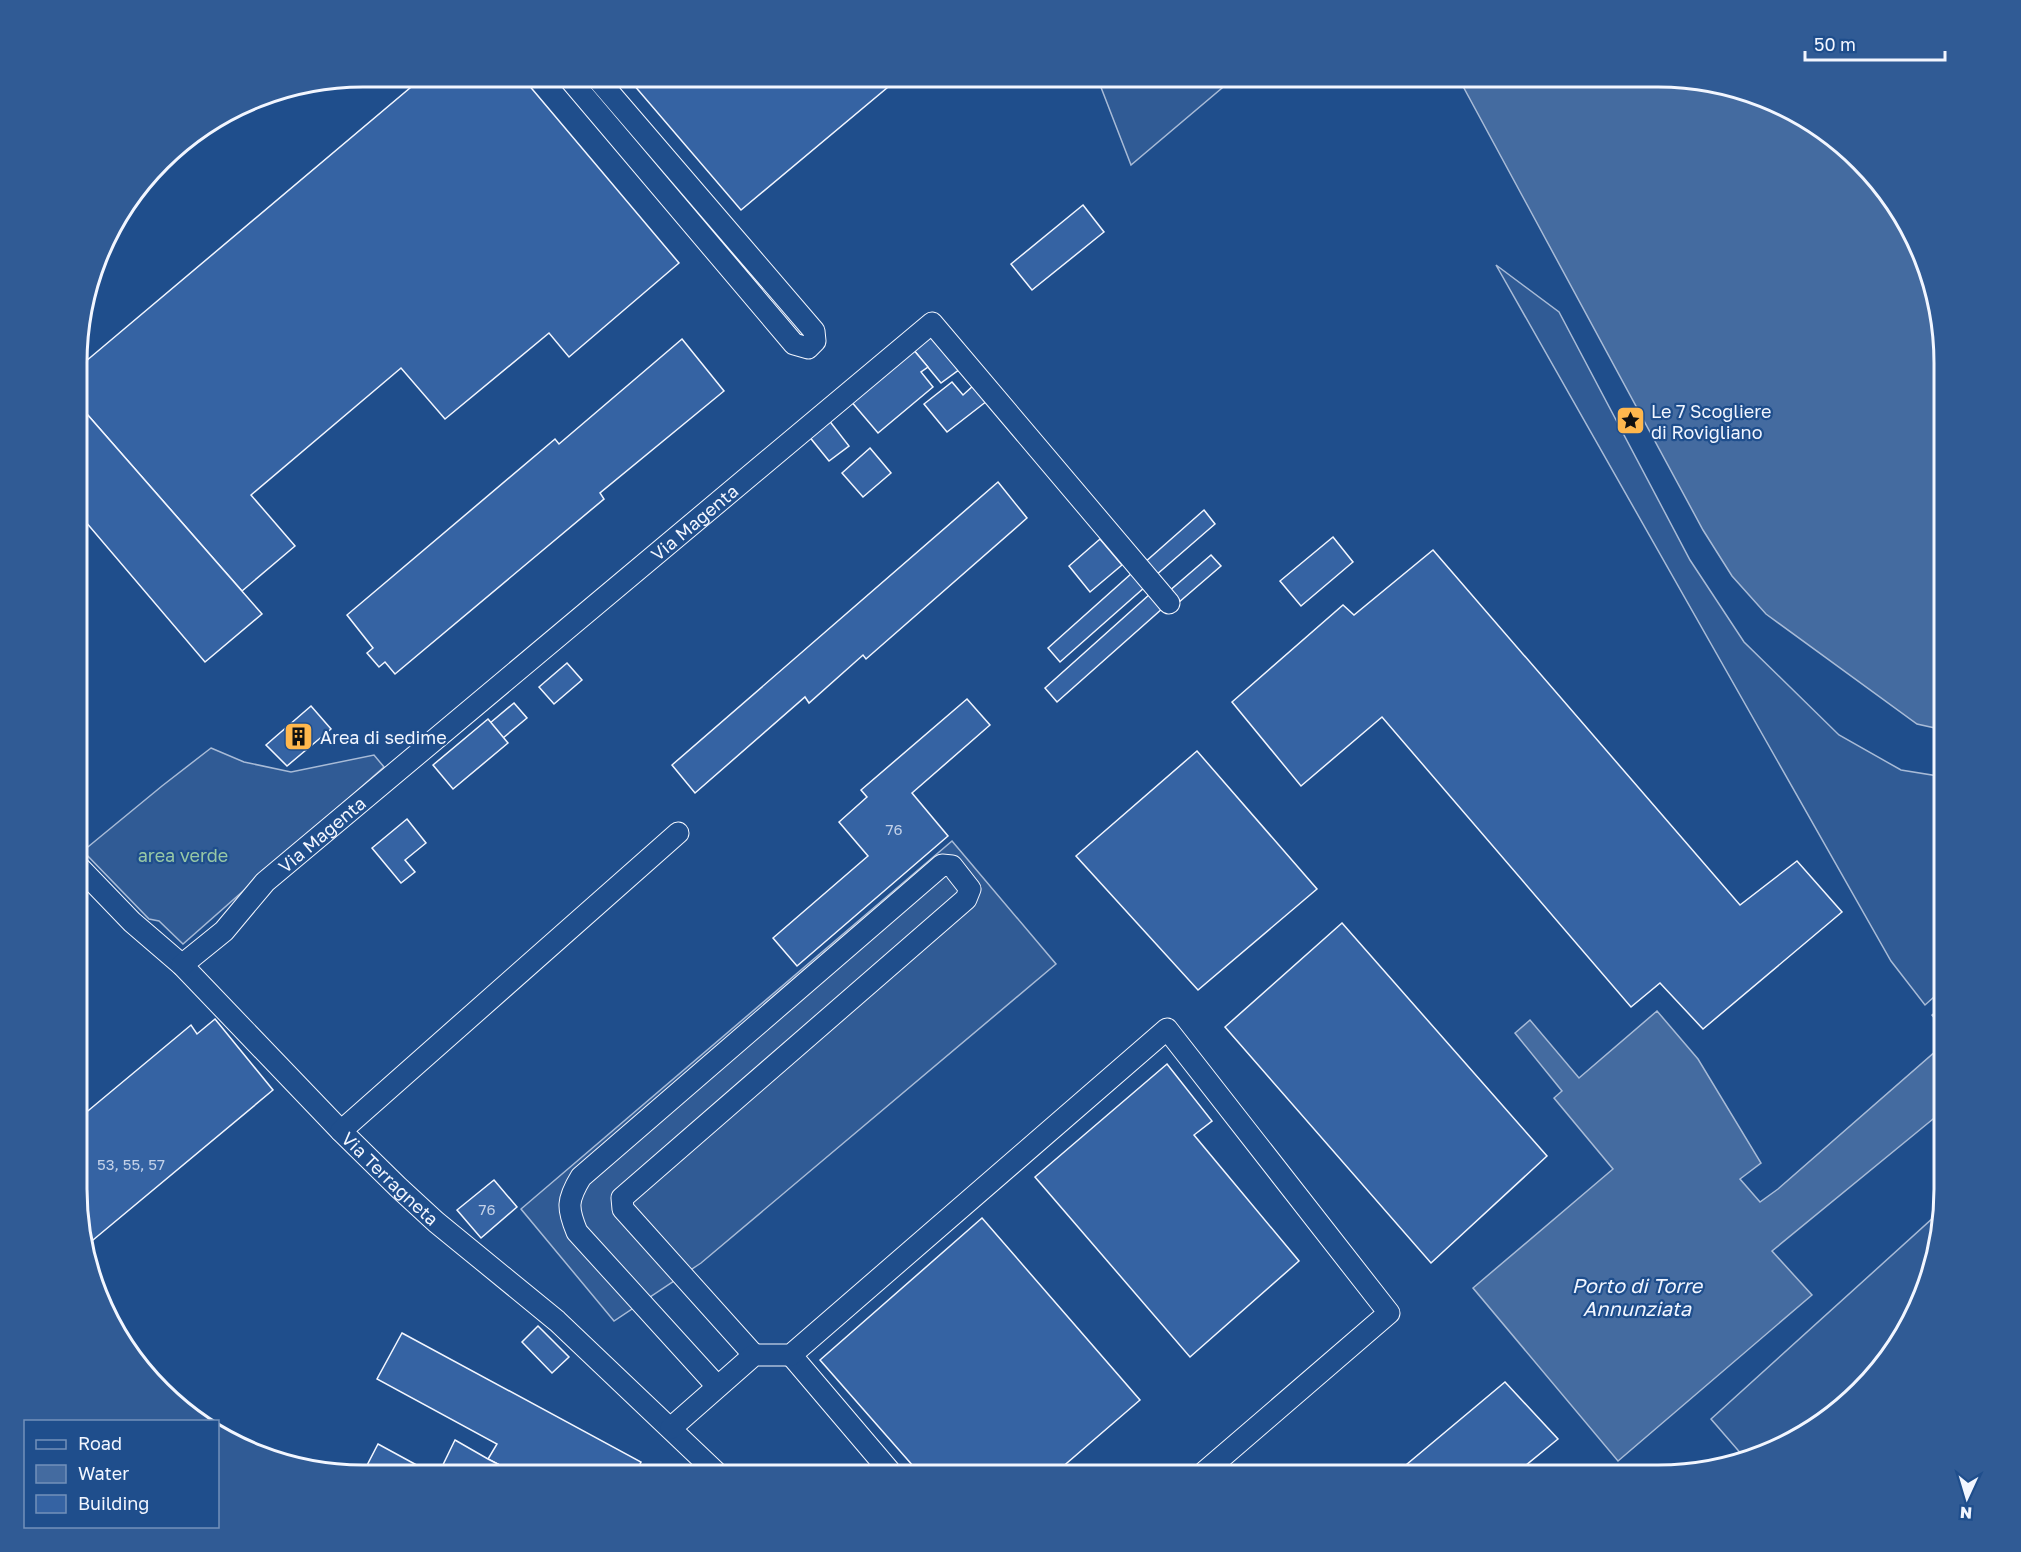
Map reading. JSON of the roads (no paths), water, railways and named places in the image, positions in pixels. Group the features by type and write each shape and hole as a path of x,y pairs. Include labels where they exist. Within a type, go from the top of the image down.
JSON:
{"street":[{"path":"577,87 795,344 808,348 815,341 814,331 605,87"},
{"name":"Via Magenta","path":"182,965 224,931 266,882 932,323 1169,603"},
{"path":"341,1131 678,833"},
{"path":"717,1386 577,1232 569,1213 572,1192 581,1177 942,865 952,866 970,889 966,899 622,1198 623,1209 754,1355"},
{"name":"Via Terragneta","path":"87,875 132,922 182,965 341,1131 436,1222 557,1321 709,1465"},
{"path":"671,1428 754,1355 791,1355 1167,1029 1389,1313 1213,1465"},
{"path":"791,1355 884,1465"}],"water":[{"path":"1463,87 1658,87 1694,89 1730,96 1780,115 1812,133 1840,155 1866,181 1888,209 1906,241 1925,291 1932,327 1934,363 1934,728 1917,724 1766,614 1732,576 1703,530"},
{"name":"Porto di Torre Annunziata","path":"1657,1011 1698,1059 1761,1163 1740,1179 1760,1202 1778,1189 1934,1053 1934,1118 1772,1251 1812,1295 1618,1461 1473,1288 1613,1169 1554,1098 1562,1091 1515,1033 1530,1020 1579,1078"}],"place":[{"name":"Le 7 Scogliere di Rovigliano","path":"1630,421"},
{"name":"Area di sedime","path":"299,737"}],"park label":[{"name":"area verde","path":"183,855"}]}
